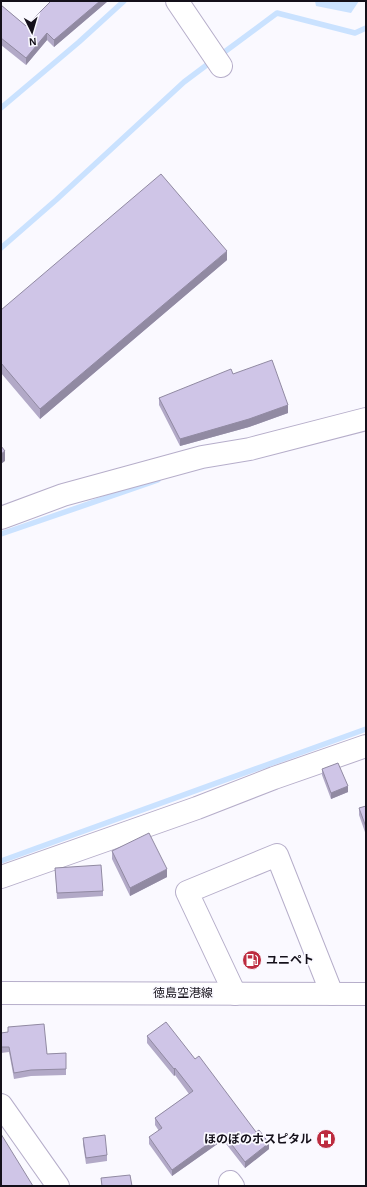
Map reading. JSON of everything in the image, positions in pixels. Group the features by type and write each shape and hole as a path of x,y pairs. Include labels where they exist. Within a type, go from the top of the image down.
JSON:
{"street":[{"path":"177,1 216,58"},
{"path":"1,518 63,495 202,457 250,449 366,419"},
{"path":"1,877 197,808 274,778 366,746"},
{"path":"235,994 187,892 277,855 332,994"},
{"name":"徳島空港線","path":"1,993 366,994"},
{"path":"1,1105 58,1186"}],"water":[{"path":"315,1 359,1 351,13 316,6"}],"building":[{"path":"51,1 100,1 54,40 47,33 26,58 1,38 1,5 26,26"},
{"path":"161,174 227,251 40,409 1,363 1,310"},
{"path":"272,360 288,405 249,419 180,439 159,398 231,369 233,374"},
{"path":"1,446 5,451 1,454"},
{"path":"338,763 348,786 331,793 322,769"},
{"path":"366,806 366,827 359,808"},
{"path":"149,833 167,869 130,888 112,851"},
{"path":"101,865 103,891 57,893 55,868"},
{"path":"166,1022 195,1059 199,1056 256,1132 259,1130 269,1143 245,1162 223,1133 172,1170 149,1137 162,1128 155,1118 193,1091 147,1036"},
{"path":"44,1024 47,1054 66,1053 66,1069 31,1070 14,1073 9,1047 1,1047 1,1033 8,1032 8,1027"},
{"path":"1,1134 33,1186 1,1186"},
{"path":"105,1135 107,1155 86,1158 83,1138"},
{"path":"130,1175 132,1186 102,1186 101,1178"}],"waterway":[{"path":"1,108 79,42 124,1"},
{"path":"219,56 277,13 355,33 366,28"},
{"path":"1,248 56,200 184,82 212,61"},
{"path":"1,534 158,480"},
{"path":"1,861 366,729"}],"place":[{"name":"ユニペト","path":"252,960"},
{"name":"ほのぼのホスピタル","path":"326,1139"}]}
